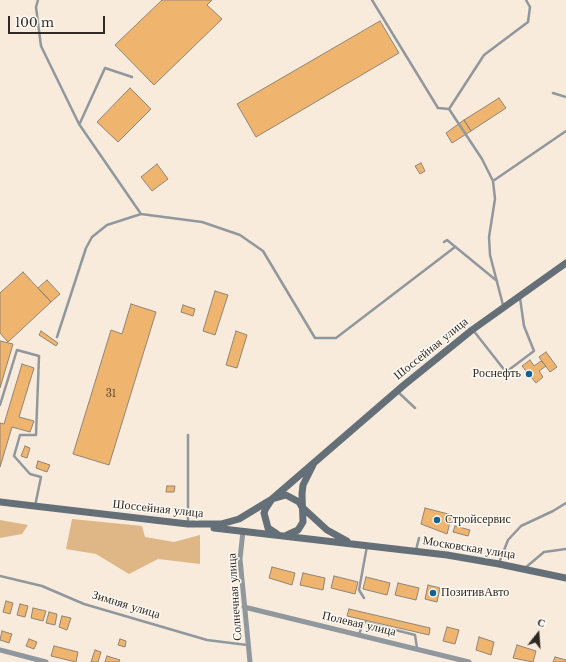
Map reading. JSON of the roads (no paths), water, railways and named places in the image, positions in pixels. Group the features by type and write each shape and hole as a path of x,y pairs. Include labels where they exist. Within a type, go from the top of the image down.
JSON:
{"main road":[{"name":"Шоссейная улица","path":"0,502 188,524 212,525 239,519 272,499 316,459 397,390 472,330 503,306 566,263"},
{"name":"Шоссейная улица","path":"302,508 303,485 316,459"},
{"name":"Московская улица","path":"272,499 281,496 290,496 299,502 302,508 320,524 335,535 354,543 367,545"},
{"path":"272,499 266,508 264,518 272,531 281,535 294,533 301,526 304,517 302,508"},
{"name":"Московская улица","path":"188,524 416,551 523,568 566,578"}],"street":[{"name":"Солнечная улица","path":"243,531 240,559 250,662"},
{"name":"Полевая улица","path":"244,607 417,648 469,662"},
{"path":"0,650 46,662"}],"lane":[{"path":"38,0 36,7 41,46 79,124 141,214"},
{"path":"372,0 438,108 449,109"},
{"path":"449,109 484,56 528,22 530,6 526,0"},
{"path":"79,124 105,68 132,77"},
{"path":"553,93 566,97"},
{"path":"449,109 482,159 493,181 496,199 489,238 490,255 503,306"},
{"path":"493,181 566,131"},
{"path":"57,337 86,248 92,237 107,225 141,214 202,222 240,235 263,251 315,338 336,338 455,247"},
{"path":"444,242 447,240 497,281"},
{"path":"472,330 506,372 512,368 534,351 524,326 519,295"},
{"path":"0,405 17,350 39,356 36,434 20,435 14,456 30,474 41,477 35,506"},
{"path":"397,390 415,408"},
{"path":"188,435 188,524"},
{"path":"499,564 508,540 521,526 554,511 566,503"},
{"path":"416,551 419,538"},
{"path":"364,598 359,590 367,545"},
{"path":"523,568 544,552 566,548"},
{"name":"Зимняя улица","path":"0,576 42,586 84,604 207,640 248,645"},
{"path":"359,634 364,622 415,634 417,648"}],"place":[{"name":"Роснефть","path":"529,374"},
{"name":"Стройсервис","path":"437,520"},
{"name":"ПозитивАвто","path":"433,593"}]}
